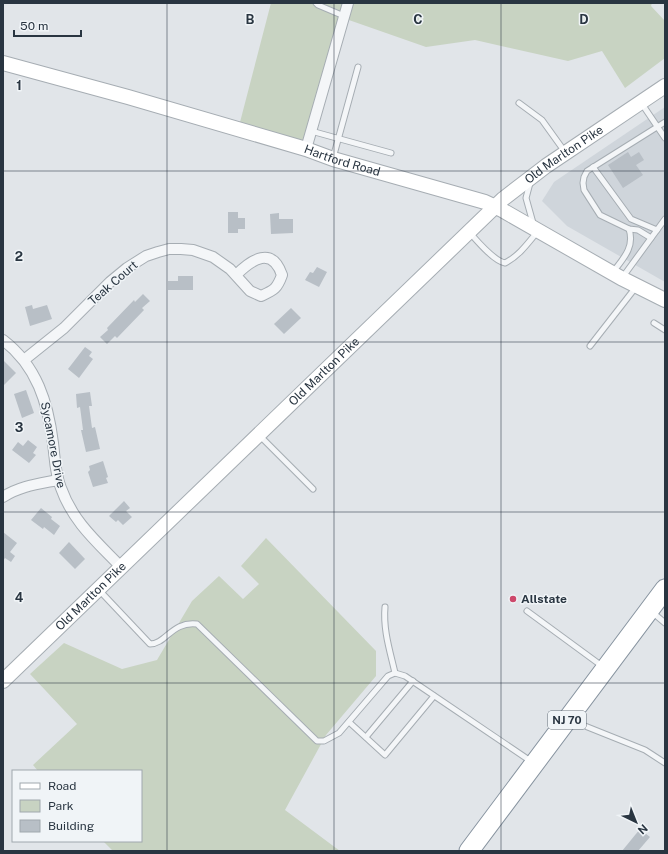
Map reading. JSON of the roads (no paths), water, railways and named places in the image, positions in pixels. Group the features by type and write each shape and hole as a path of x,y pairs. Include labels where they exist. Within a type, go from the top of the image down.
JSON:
{"highway":[{"name":"NJ 70","path":"469,851 665,589"}],"street":[{"path":"306,149 348,3"},
{"name":"Hartford Road","path":"3,63 128,97 495,206 617,276 665,300"},
{"name":"Old Marlton Pike","path":"3,681 495,206 532,176 665,86"},
{"name":"Teak Court","path":"24,360 64,328 110,282 146,256 169,249 192,250 213,257 222,262 250,291 261,296 272,291 278,286 282,275 280,267 275,261 264,257 256,259 236,275"},
{"name":"Sycamore Drive","path":"3,340 24,360 40,388 50,420 58,480 66,501 81,526 121,567"},
{"path":"3,497 25,486 58,480"}],"lane":[{"path":"316,3 344,16"},
{"path":"333,159 358,67"},
{"path":"641,102 665,138"},
{"path":"519,103 542,120 566,153"},
{"path":"651,238 638,230 629,229 600,215 584,190 583,183 587,171 665,122"},
{"path":"311,131 391,153"},
{"path":"593,167 631,219 657,230"},
{"path":"468,231 499,261 505,263 517,255 526,246 536,229 526,198 532,176"},
{"path":"620,225 631,219"},
{"path":"617,276 665,220"},
{"path":"617,276 630,248 631,235 629,229"},
{"path":"590,346 637,286"},
{"path":"654,323 665,330"},
{"path":"259,434 313,490"},
{"path":"99,589 150,644 154,644 161,640 177,627 188,623 197,624 317,741 324,741 339,733 388,676 395,674 405,676 413,681 534,764"},
{"path":"385,607 384,619 387,640 395,674"},
{"path":"650,610 665,623"},
{"path":"527,611 606,668"},
{"path":"366,737 413,681"},
{"path":"349,722 385,755 434,696"},
{"path":"568,719 645,750 665,763"}],"place":[{"name":"Allstate","path":"513,599"}]}
